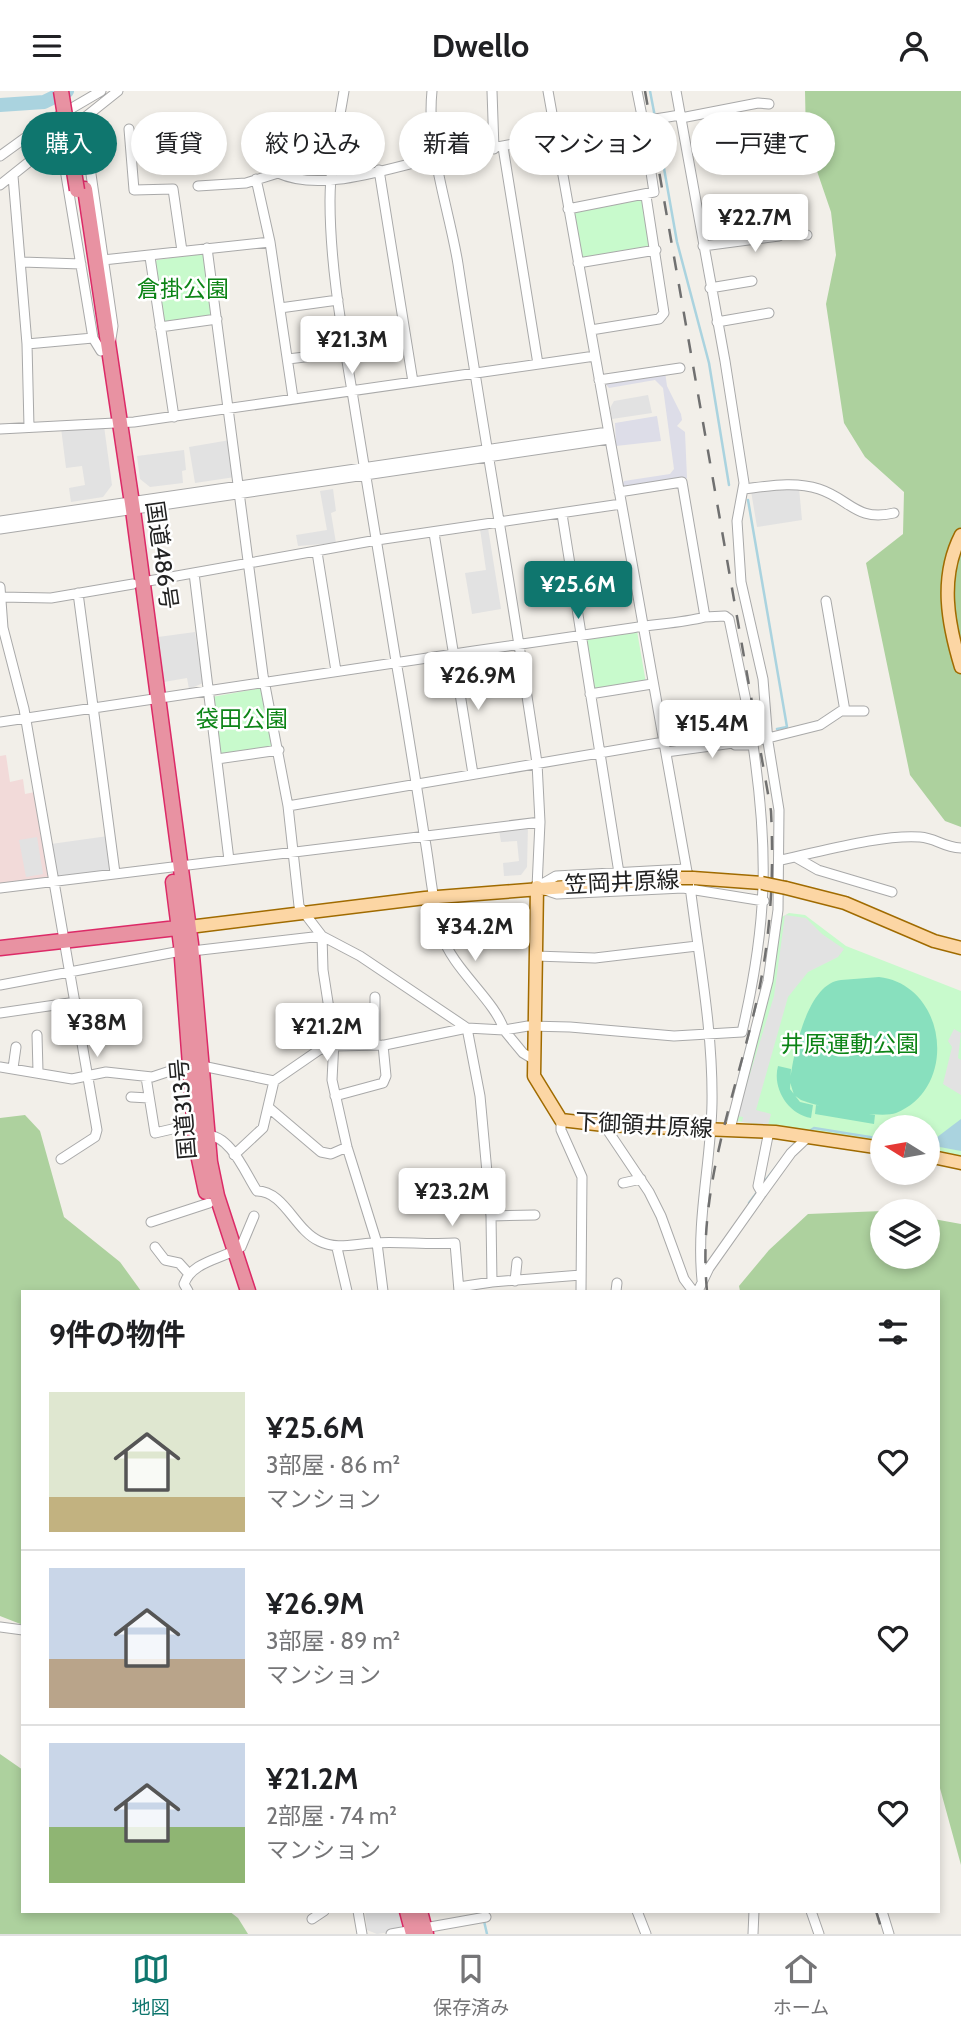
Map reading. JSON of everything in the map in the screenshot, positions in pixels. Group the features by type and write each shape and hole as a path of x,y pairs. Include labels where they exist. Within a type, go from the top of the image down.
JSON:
{"highway":[{"path":"61,91 81,190"},
{"path":"69,91 81,190"},
{"name":"国道486号","path":"81,190 101,346 128,506 184,927"},
{"path":"0,948 184,927"},
{"name":"国道313号","path":"184,927 206,1135 216,1196 238,1290"},
{"name":"国道313号","path":"197,1067 194,1124 209,1203 248,1290"},
{"path":"408,1913 419,1932"},
{"path":"419,1932 420,1913"}],"main road":[{"path":"961,535 952,559 947,593 952,638 961,667"},
{"name":"笠岡井原線","path":"184,927 434,897 537,887 687,878 762,883 845,903 934,941 961,948"},
{"name":"下御領井原線","path":"537,887 533,1059 536,1079 561,1120 604,1125 769,1131 870,1146"},
{"path":"940,1159 961,1163"}],"street":[{"path":"65,112 101,91"},
{"path":"100,105 100,98 107,91"},
{"path":"92,112 118,91"},
{"path":"344,91 330,200 338,300 434,897 441,932 454,960 518,1049 533,1059"},
{"path":"430,112 432,91"},
{"path":"492,91 498,148 538,364"},
{"path":"548,91 551,112"},
{"path":"637,91 641,112"},
{"path":"676,91 744,489 737,521 741,582 763,679 779,810 781,860 763,970 730,1129"},
{"path":"677,117 769,104"},
{"path":"130,129 134,190 173,189 182,251"},
{"path":"0,156 21,141"},
{"path":"495,148 509,146"},
{"path":"0,184 21,170"},
{"path":"198,186 246,183 278,173 286,177 331,181 357,175"},
{"path":"66,175 81,264 101,346"},
{"path":"91,175 113,326 101,346"},
{"path":"380,175 412,382"},
{"path":"441,175 455,243 537,763 540,822 537,887"},
{"path":"562,175 665,747 710,1034 711,1129 699,1237 702,1280"},
{"path":"568,209 654,192 651,175"},
{"path":"13,176 22,262 29,427"},
{"path":"256,179 270,242 293,398"},
{"path":"591,330 662,316 656,250 646,195"},
{"path":"703,246 779,236 784,230 807,235"},
{"path":"103,260 270,242"},
{"path":"207,248 265,681 288,806 302,913 322,936 360,956 467,1028 480,1096 497,1285"},
{"path":"578,263 656,250"},
{"path":"150,257 174,417"},
{"path":"22,262 81,264"},
{"path":"710,288 752,281"},
{"path":"280,308 338,300"},
{"path":"717,322 769,313"},
{"path":"160,327 217,319"},
{"path":"27,344 101,346"},
{"path":"288,359 346,352"},
{"path":"0,429 174,417 595,356"},
{"path":"599,380 680,367"},
{"path":"0,521 128,506 609,436"},
{"path":"619,492 682,482 705,617"},
{"path":"744,489 799,485 834,495 856,512 894,513"},
{"path":"1,597 46,599 377,540 621,504"},
{"path":"0,529 128,506"},
{"path":"562,514 619,873"},
{"path":"434,533 473,774"},
{"path":"317,552 337,671"},
{"path":"194,573 229,860"},
{"path":"0,587 1,628 25,719 72,973 97,1135 61,1159"},
{"path":"78,593 115,873"},
{"path":"826,601 845,711"},
{"path":"0,722 705,617 729,619 742,673 752,734 734,738 731,742"},
{"path":"590,694 652,684"},
{"path":"288,806 600,753 768,737 820,725 845,711 864,711"},
{"path":"234,1155 263,1128 274,1081 319,1050 333,1046 379,1045 467,1028 504,1030 534,1026 674,1036 741,1033 763,970 764,835 753,745 735,745 731,742"},
{"path":"216,759 279,750"},
{"path":"0,888 540,822"},
{"path":"781,860 909,837 935,840 944,847 961,848"},
{"path":"795,857 818,870 891,892"},
{"path":"537,887 556,876 619,873 687,878 764,901"},
{"path":"0,985 187,951 322,936"},
{"path":"322,936 335,1096 347,1147 377,1243 383,1290"},
{"path":"535,956 595,958 697,946"},
{"path":"335,1096 383,1083 386,1076 379,1045 375,997"},
{"path":"0,1013 76,1002"},
{"path":"37,1035 38,1071"},
{"path":"13,1068 16,1047"},
{"path":"0,1066 72,1079 106,1072 146,1077 197,1067 225,1068 274,1081"},
{"path":"146,1077 155,1133 194,1124"},
{"path":"131,1097 149,1098"},
{"path":"268,1107 326,1154 347,1147"},
{"path":"561,1120 561,1130 582,1177 584,1229 581,1290"},
{"path":"604,1125 641,1179 662,1216 684,1279 693,1290"},
{"path":"761,1190 769,1131"},
{"path":"206,1135 217,1136 234,1155 257,1191 270,1193 304,1232 337,1248 377,1243 459,1241 459,1289 581,1275"},
{"path":"695,1290 761,1190 791,1153 809,1136"},
{"path":"304,1153 312,1145"},
{"path":"623,1183 641,1179"},
{"path":"151,1222 209,1203"},
{"path":"491,1216 535,1215"},
{"path":"187,1290 184,1284 188,1274 242,1247 254,1216"},
{"path":"155,1247 165,1260 180,1263 188,1274"},
{"path":"337,1248 347,1290"},
{"path":"516,1281 517,1262"},
{"path":"0,1627 21,1630"},
{"path":"312,1919 321,1913"},
{"path":"358,1913 362,1934"},
{"path":"638,1913 646,1934"},
{"path":"753,1934 754,1913"},
{"path":"812,1913 819,1934"},
{"path":"883,1913 889,1934"},
{"path":"391,1934 419,1932 484,1918"}],"shaded area":[{"path":"665,372 667,386 681,414 682,420 677,426 685,432 687,478 621,488 624,481 670,474 674,469 663,388 655,380 609,388 604,382"},
{"path":"648,395 652,413 612,419 610,408 614,401"},
{"path":"657,416 661,441 616,446 615,423"},
{"path":"104,426 112,485 103,497 71,502 69,488 85,485 82,466 66,468 61,428"},
{"path":"230,440 235,477 195,483 189,447"},
{"path":"184,450 186,470 182,471 183,483 150,487 140,479 137,456"},
{"path":"799,488 802,520 757,527 751,491"},
{"path":"333,489 336,511 331,513 336,543 298,546 296,535 327,530 320,491"},
{"path":"488,528 501,609 472,614 465,573 486,570 480,529"},
{"path":"195,632 203,683 189,689 187,678 164,682 158,637"},
{"path":"6,755 10,782 23,779 25,794 35,792 49,875 47,880 0,885 0,756"},
{"path":"528,826 527,867 521,875 504,876 503,863 519,861 517,841 501,842 499,830"},
{"path":"108,836 112,867 107,871 62,878 56,874 51,844"},
{"path":"37,837 43,874 26,877 19,840"},
{"path":"785,915 806,918 822,934 844,949 838,957 808,972 788,997 756,1110 771,1114 768,1125 742,1122 743,1117 737,1116 774,996"},
{"path":"954,1029 961,1033 958,1058 961,1060 961,1095 943,1084 952,1047 948,1041"},
{"path":"365,1913 399,1913 403,1930 377,1934 367,1930"}],"green space":[{"path":"805,91 961,91 961,827 945,821 910,775 866,563 903,534 904,492 865,457 844,423 826,304 836,255 831,212 818,175 835,175 835,112 805,112"},
{"path":"644,198 653,248 581,260 572,211"},
{"name":"倉掛公園","path":"203,253 212,317 162,324 154,264 157,260"},
{"path":"637,631 646,683 596,691 593,688 585,643 588,639"},
{"name":"袋田公園","path":"262,688 273,749 220,756 212,697"},
{"name":"井原運動公園","path":"789,913 805,915 846,946 961,991 961,1156 940,1152 940,1115 870,1115 870,1140 736,1121 770,992 780,918"},
{"path":"879,977 902,984 919,998 931,1017 937,1039 936,1061 929,1082 916,1100 896,1113 849,1111 801,1100 794,1095 790,1082 794,1055 804,1022 819,993 829,984 841,980"},
{"path":"778,1066 791,1069 790,1089 800,1102 813,1105 811,1118 795,1111 784,1099 777,1083"},
{"path":"816,1105 875,1115 870,1115 870,1123 815,1114"},
{"path":"25,1115 40,1131 64,1217 120,1262 140,1290 21,1290 21,1624 0,1616 0,1118"},
{"path":"870,1211 870,1269 940,1269 940,1220 961,1224 961,1865 940,1788 940,1290 740,1290 739,1286 769,1250 808,1214"},
{"path":"0,1754 21,1769 21,1913 232,1913 248,1934 0,1934"}],"water":[{"path":"961,1119 961,1151 940,1147 940,1135"}],"waterway":[{"path":"0,105 44,102 67,91"},
{"path":"650,91 654,112"},
{"path":"665,175 677,242 709,363 729,485"},
{"path":"748,500 787,727 777,729"},
{"path":"685,745 717,739"},
{"path":"811,1130 814,1128 870,1137"},
{"path":"761,1186 798,1139"},
{"path":"749,1203 758,1191"},
{"path":"484,1921 487,1934"}],"railway":[{"path":"645,91 771,811 772,880 766,949 758,995 713,1178 705,1253 707,1290"},
{"path":"877,1913 883,1934"}]}
